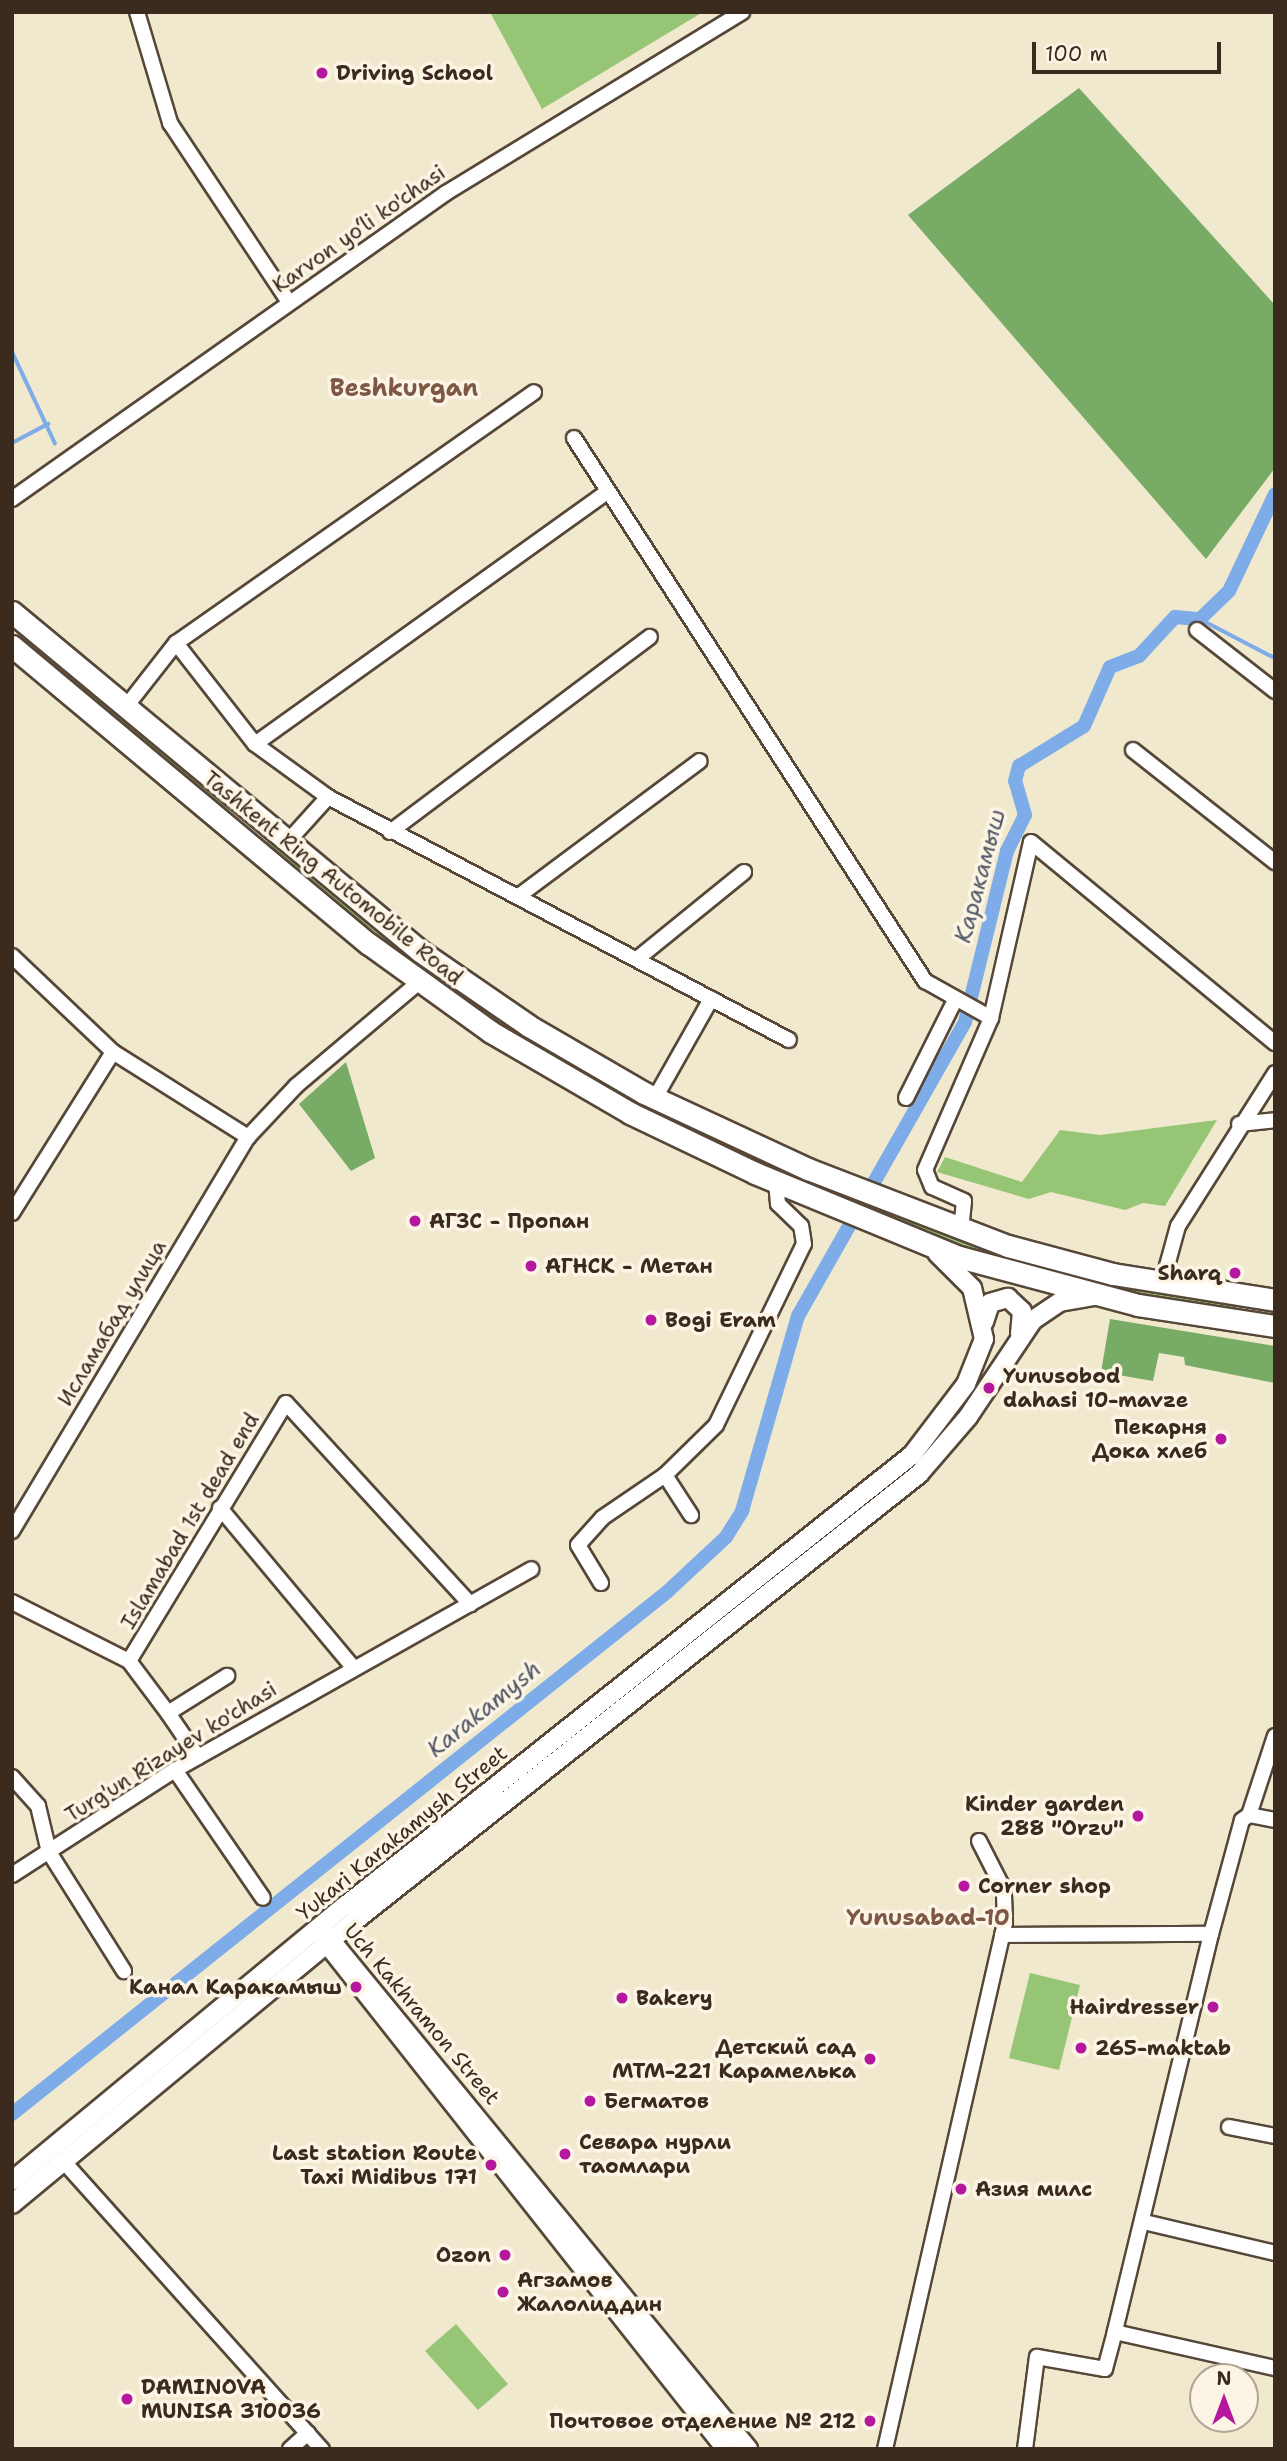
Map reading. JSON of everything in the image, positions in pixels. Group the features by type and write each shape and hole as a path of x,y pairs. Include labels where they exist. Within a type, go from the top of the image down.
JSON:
{"highway":[{"name":"Tashkent Ring Automobile Road","path":"12,612 253,817 456,977 655,1098 850,1187 961,1230 1162,1284 1275,1300"},
{"path":"34,664 51,645"},
{"name":"Tashkent Ring Automobile Road","path":"12,646 237,837 419,982 591,1091 776,1182 916,1241 1094,1296 1275,1326"},
{"path":"237,837 253,817"},
{"path":"1248,1323 1252,1297"}],"main road":[{"path":"916,1241 964,1276 984,1322"},
{"name":"Yukari Karakamysh Street","path":"12,2204 329,1942 919,1474 978,1403 1020,1335 1048,1308 1094,1296"},
{"path":"984,1322 990,1303 1008,1298 1022,1311 1020,1335"},
{"name":"Yukari Karakamysh Street","path":"12,2181 318,1928 890,1477 927,1440 967,1384 982,1352 984,1322"},
{"name":"Uch Kakhramon Street","path":"318,1928 709,2414 748,2449"},
{"name":"Uch Kakhramon Street","path":"709,2414 726,2449"}],"street":[{"path":"136,12 170,122 289,302"},
{"name":"Karvon yo‘li ko'chasi","path":"12,499 446,193 741,12"},
{"path":"125,708 176,643 534,392"},
{"path":"574,438 607,493 925,981 991,1018"},
{"path":"255,744 607,493"},
{"path":"1197,629 1275,691"},
{"path":"390,832 650,637"},
{"path":"176,643 255,744 328,797 390,832 520,895 789,1040"},
{"path":"1133,750 1275,862"},
{"path":"520,895 700,761"},
{"path":"291,838 328,797"},
{"path":"961,1230 964,1201 932,1187 925,1170 991,1018 1031,842 1275,1043"},
{"path":"637,959 744,872"},
{"path":"12,957 113,1052 248,1137"},
{"name":"Исламабад улица","path":"12,1531 248,1137 296,1086 419,982"},
{"path":"655,1098 711,999"},
{"path":"906,1098 955,1000"},
{"path":"12,1213 113,1052"},
{"path":"1162,1284 1168,1246 1239,1124 1275,1073"},
{"path":"1239,1124 1275,1120"},
{"path":"601,1583 578,1545 580,1538 665,1475 716,1425 804,1244 801,1226 778,1204 776,1182"},
{"name":"Islamabad 1st dead end","path":"129,1661 220,1508 286,1404 470,1604"},
{"path":"665,1475 691,1515"},
{"path":"220,1508 352,1666"},
{"name":"Turg'un Rizayev ko'chasi","path":"12,1875 198,1756 352,1666 531,1569"},
{"path":"12,1602 129,1661 198,1756"},
{"path":"168,1713 227,1676"},
{"path":"1025,2449 1037,2357 1105,2369 1144,2222 1211,1934 1241,1821 1249,1815 1275,1736"},
{"path":"175,1770 263,1898"},
{"path":"12,1777 38,1806 49,1852 124,1971"},
{"path":"1249,1815 1275,1821"},
{"path":"885,2449 1002,1935 1004,1890 979,1841"},
{"path":"1002,1935 1211,1934"},
{"path":"1229,2127 1275,2136"},
{"path":"65,2162 322,2449"},
{"path":"1144,2222 1275,2253"},
{"path":"1115,2332 1275,2368"},
{"path":"290,2449 308,2433"}],"green space":[{"path":"490,12 703,12 542,109"},
{"path":"1079,88 1275,305 1275,468 1206,559 908,215"},
{"path":"58,659 233,806 228,812 53,665"},
{"path":"269,839 374,925 658,1110 719,1141 842,1197 969,1244 1100,1281 1237,1304 1236,1311 1101,1289 1001,1262 839,1204 652,1115 478,1009 316,888 265,844"},
{"path":"346,1062 375,1158 351,1171 299,1104"},
{"path":"1217,1120 1165,1206 1143,1203 1125,1210 1051,1192 1029,1199 937,1172 945,1157 1022,1182 1060,1130 1100,1135"},
{"path":"1110,1319 1275,1346 1275,1383 1185,1365 1184,1357 1159,1353 1153,1381 1101,1372"},
{"path":"1030,1973 1080,1985 1059,2070 1009,2058"},
{"path":"456,2324 508,2384 478,2410 425,2351"}],"waterway":[{"path":"12,351 55,443"},
{"path":"12,443 48,424"},
{"name":"Karakamysh","path":"12,2114 667,1592 726,1537 742,1511 798,1316 965,1022 1007,851 1025,815 1015,781 1019,766 1084,726 1110,667 1139,656 1175,617 1200,619 1229,591 1275,494"},
{"path":"1200,619 1275,658"}],"place":[{"name":"Driving School","path":"322,73"},
{"name":"АГЗС - Пропан","path":"415,1221"},
{"name":"АГНСК - Метан","path":"531,1266"},
{"name":"Sharq","path":"1235,1273"},
{"name":"Bogi Eram","path":"651,1320"},
{"name":"Yunusobod dahasi 10-mavze","path":"989,1388"},
{"name":"Пекарня Дока хлеб","path":"1221,1439"},
{"name":"Kinder garden 288 \"Orzu\"","path":"1138,1816"},
{"name":"Corner shop","path":"964,1886"},
{"name":"Канал Каракамыш","path":"356,1987"},
{"name":"Bakery","path":"622,1998"},
{"name":"Hairdresser","path":"1213,2007"},
{"name":"265-maktab","path":"1081,2048"},
{"name":"Детский сад МТМ-221 Карамелька","path":"870,2059"},
{"name":"Бегматов","path":"590,2101"},
{"name":"Севара нурли таомлари","path":"565,2154"},
{"name":"Last station Route Taxi Midibus 171","path":"491,2165"},
{"name":"Азия милс","path":"961,2189"},
{"name":"Ozon","path":"505,2255"},
{"name":"Агзамов Жалолиддин","path":"503,2292"},
{"name":"DAMINOVA MUNISA 310036","path":"127,2399"},
{"name":"Почтовое отделение № 212","path":"870,2421"}],"district":[{"name":"Beshkurgan","path":"404,389"},
{"name":"Yunusabad-10","path":"928,1917"}],"water label":[{"name":"Каракамыш","path":"980,876"}]}
